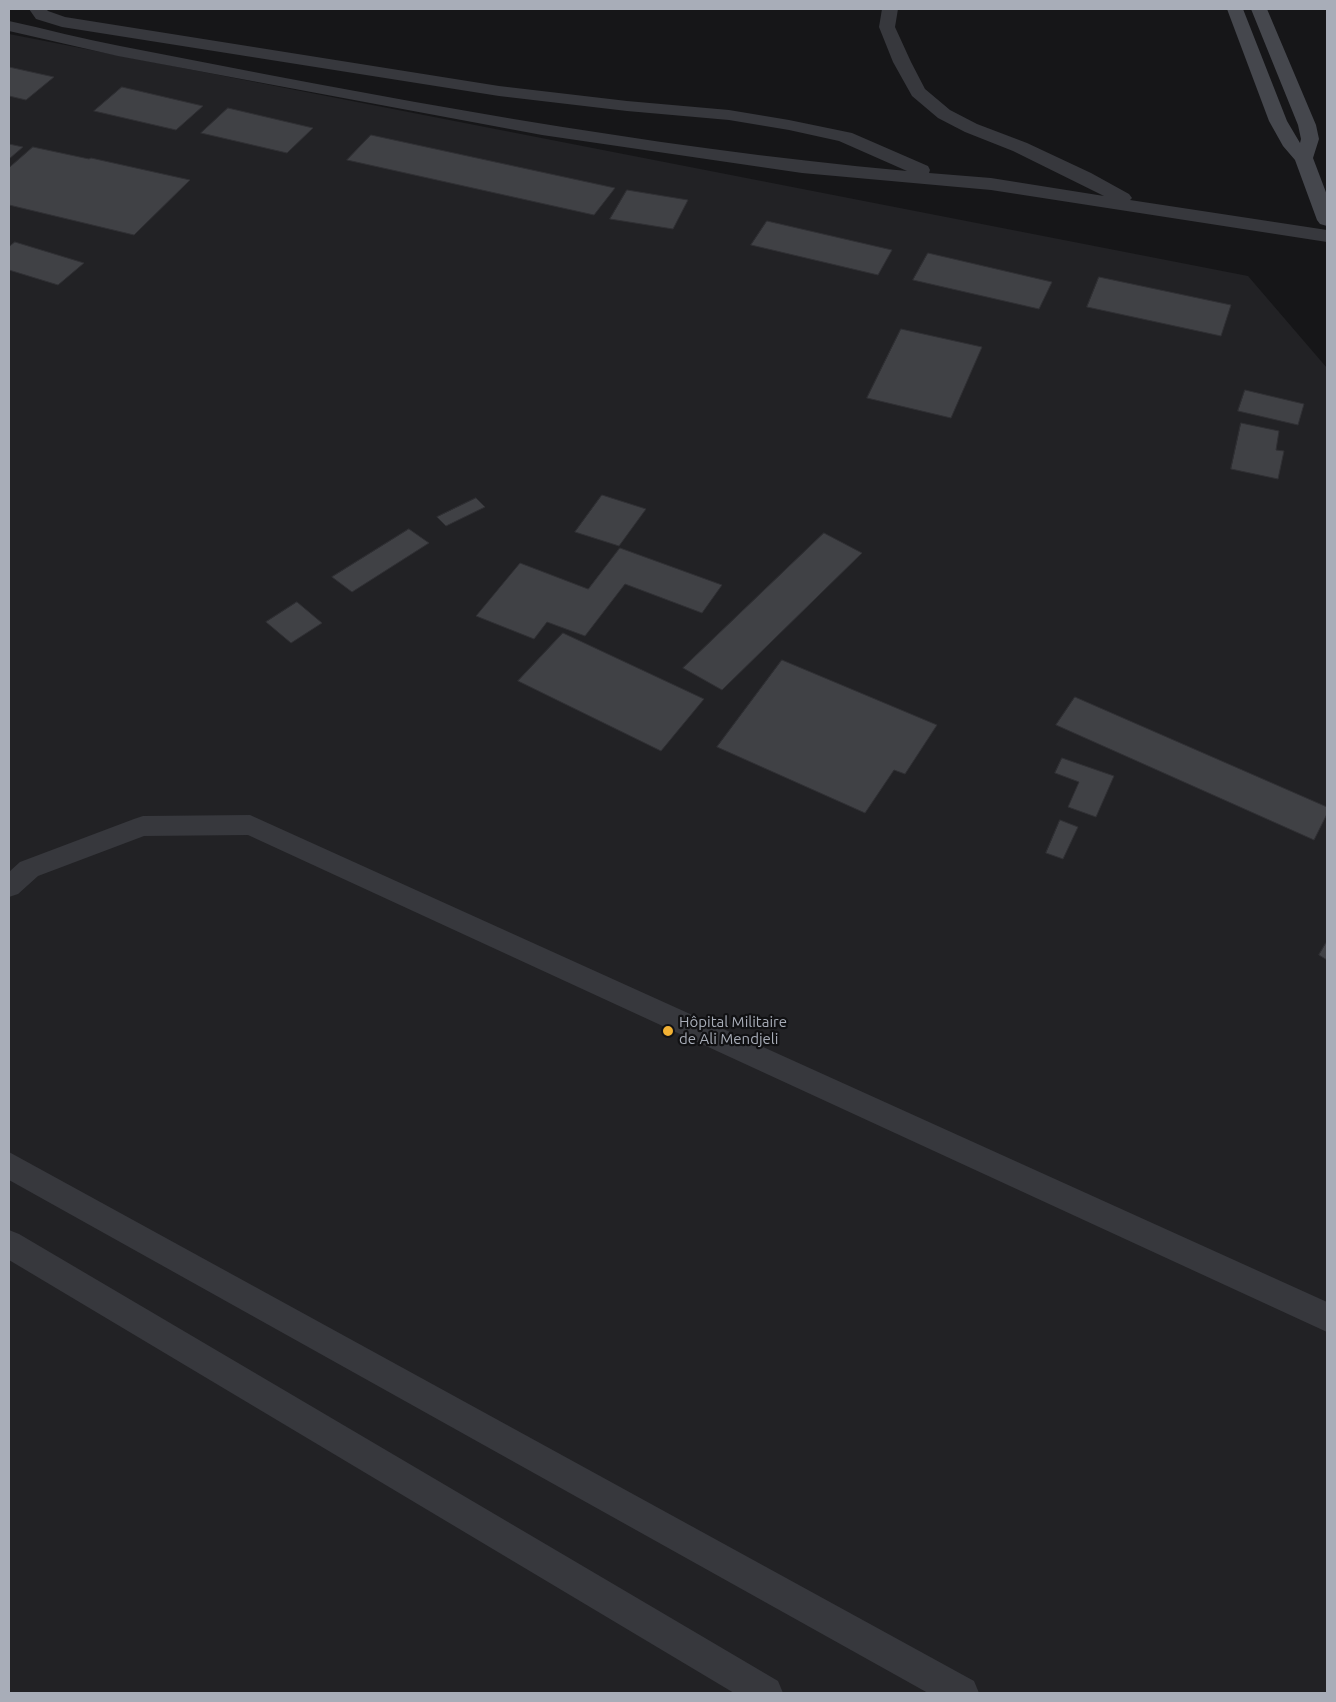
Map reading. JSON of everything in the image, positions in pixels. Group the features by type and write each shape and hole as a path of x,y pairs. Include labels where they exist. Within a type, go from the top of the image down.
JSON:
{"main road":[{"path":"1235,9 1282,129 1292,146 1312,157"},
{"path":"1259,9 1307,125 1312,157 1327,220"}],"street":[{"path":"37,9 42,15 62,22 499,91 627,106 729,115 790,125 845,137 945,180"},
{"path":"890,9 887,27 902,62 918,92 944,114 1084,177 1139,207"},
{"path":"9,26 118,51 542,130 802,167 992,184 1327,236"}],"lane":[{"path":"9,888 29,869 143,826 250,825 1327,1317"},
{"path":"9,1165 962,1693"},
{"path":"9,1244 766,1693"}],"shaded area":[{"name":"Hôpital Militaire de Ali Mendjeli","path":"9,34 1248,276 1327,368 1327,1693 9,1693"}],"building":[{"path":"9,67 54,77 26,100 9,96"},
{"path":"122,87 203,106 176,130 94,111"},
{"path":"228,108 313,128 287,153 201,133"},
{"path":"371,135 615,188 594,215 347,160"},
{"path":"9,144 23,147 9,159"},
{"path":"33,147 190,180 134,235 9,205 9,168"},
{"path":"627,190 688,200 673,229 610,219"},
{"path":"767,221 892,250 878,275 751,245"},
{"path":"15,242 84,263 58,285 9,270 9,247"},
{"path":"928,253 1052,282 1039,309 913,280"},
{"path":"1099,277 1231,305 1221,336 1087,307"},
{"path":"901,329 982,347 951,418 867,398"},
{"path":"1245,390 1304,404 1298,425 1238,411"},
{"path":"1241,423 1279,431 1276,450 1284,451 1278,479 1231,469"},
{"path":"602,495 646,509 619,546 575,532"},
{"path":"476,498 485,507 446,526 437,517"},
{"path":"409,529 429,543 352,592 332,577"},
{"path":"824,533 862,553 722,690 683,668"},
{"path":"620,548 722,585 702,613 625,584 585,636 547,622 534,639 476,616 520,563 588,589"},
{"path":"297,602 322,623 291,643 266,622"},
{"path":"563,633 704,699 661,751 518,681"},
{"path":"782,660 937,725 905,774 894,770 865,813 717,747"},
{"path":"1075,697 1327,807 1327,814 1314,840 1056,725"},
{"path":"1062,758 1114,776 1096,817 1068,807 1079,782 1055,773"},
{"path":"1060,820 1078,827 1063,859 1046,853"},
{"path":"1327,944 1327,960 1319,955"}],"place":[{"name":"Hôpital Militaire de Ali Mendjeli","path":"668,1031"}]}
